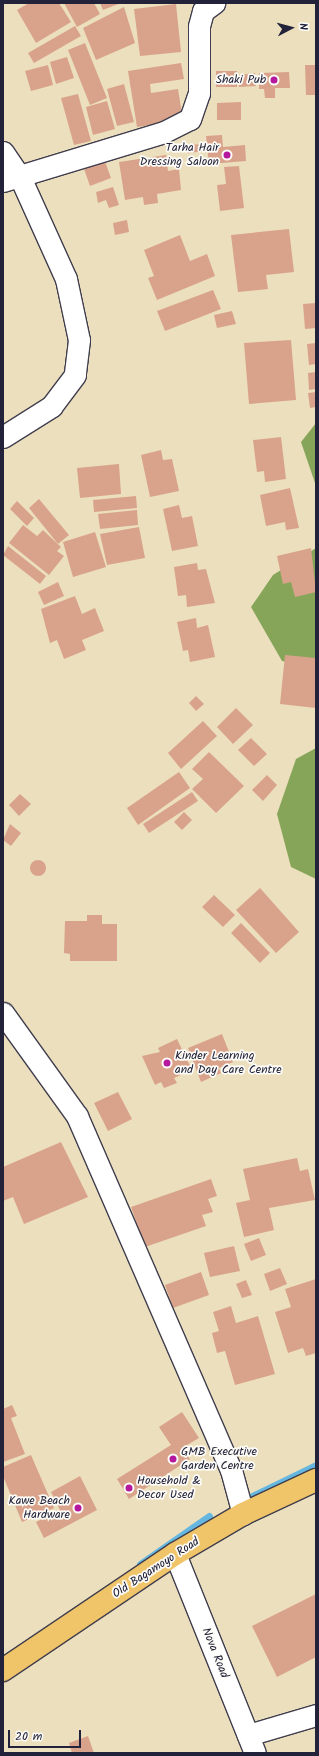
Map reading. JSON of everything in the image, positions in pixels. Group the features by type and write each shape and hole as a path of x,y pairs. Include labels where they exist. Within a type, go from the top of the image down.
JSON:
{"main road":[{"name":"Old Bagamoyo Road","path":"3,1670 175,1554 243,1514 316,1480"}],"street":[{"path":"12,179 164,132 190,119 199,94 198,26 204,11 214,3"},
{"path":"3,152 12,179 66,279 79,340 75,375 52,406 3,437"},
{"path":"3,1013 76,1116 231,1470 243,1514"},
{"name":"Nova Road","path":"175,1554 251,1744"},
{"path":"251,1744 316,1715"}],"green space":[{"path":"316,423 316,486 301,442"},
{"path":"316,548 316,667 282,661 251,607 273,575"},
{"path":"316,748 316,879 291,867 277,814 296,759"}],"building":[{"path":"29,3 59,3 71,22 36,43 17,10"},
{"path":"64,3 94,3 100,14 77,27"},
{"path":"100,3 121,3 103,10"},
{"path":"176,4 181,52 140,56 134,9"},
{"path":"124,7 135,43 96,60 83,28"},
{"path":"75,26 81,36 34,63 28,53"},
{"path":"85,43 107,98 90,105 68,50"},
{"path":"67,57 74,78 56,84 50,62"},
{"path":"181,63 184,79 150,84 151,93 178,89 183,120 137,127 128,71"},
{"path":"48,65 53,85 31,91 25,71"},
{"path":"305,65 316,65 316,95 306,95"},
{"name":"Shaki Pub","path":"216,71 237,71 237,87 216,87"},
{"name":"Shaki Pub","path":"289,72 290,88 275,88 275,98 265,98 264,89 259,89 259,73"},
{"name":"Shaki Pub","path":"255,73 256,86 239,87 238,75"},
{"path":"124,84 134,122 117,126 107,89"},
{"path":"78,94 91,141 74,145 61,98"},
{"path":"107,101 115,129 93,135 86,107"},
{"path":"241,102 241,120 217,120 217,103"},
{"name":"Tarha Hair Dressing Saloon","path":"222,135 223,147 245,145 246,161 209,164 206,136"},
{"path":"205,144 206,151 188,153 187,145"},
{"path":"166,155 168,171 179,169 181,190 157,194 158,203 144,205 143,197 125,200 119,162"},
{"path":"103,156 111,178 90,186 82,163"},
{"path":"239,166 244,208 220,211 217,185 226,184 224,167"},
{"path":"113,187 119,205 109,208 106,200 98,203 96,192"},
{"path":"127,220 129,232 115,235 113,223"},
{"path":"289,229 294,272 266,275 268,289 238,292 231,235"},
{"path":"180,235 190,261 207,254 215,276 157,300 148,278 154,276 144,250"},
{"path":"213,290 221,309 165,331 157,311"},
{"path":"316,303 316,328 305,329 303,304"},
{"path":"232,311 236,324 217,328 214,315"},
{"path":"291,340 296,400 249,404 244,343"},
{"path":"316,343 316,364 309,365 307,344"},
{"path":"316,372 316,389 309,390 308,373"},
{"path":"316,392 316,407 310,408 308,393"},
{"path":"281,437 286,479 265,482 264,471 257,472 253,440"},
{"path":"161,450 163,460 172,459 179,491 150,497 141,455"},
{"path":"119,464 121,494 80,498 77,468"},
{"path":"290,488 299,528 286,530 285,522 266,526 260,495"},
{"path":"136,496 137,508 94,512 93,500"},
{"path":"39,499 69,535 58,544 29,508"},
{"path":"17,501 34,518 27,526 10,509"},
{"path":"179,505 182,518 192,516 198,546 172,551 163,509"},
{"path":"137,510 138,525 100,529 98,514"},
{"path":"23,525 37,536 43,530 61,547 57,551 64,556 49,575 9,543"},
{"path":"139,527 145,558 107,565 100,534"},
{"path":"95,532 106,567 73,577 63,542"},
{"path":"8,546 46,576 40,584 3,555"},
{"path":"311,548 316,592 295,597 291,582 283,584 277,556"},
{"path":"197,563 198,570 206,569 215,603 187,607 186,595 178,596 174,567"},
{"path":"58,582 64,596 44,605 38,592"},
{"path":"75,596 82,614 95,608 104,631 82,640 86,650 64,659 57,640 50,643 41,609"},
{"path":"196,618 197,628 208,625 215,657 190,662 188,650 183,651 177,622"},
{"path":"285,655 316,658 316,708 280,704"},
{"path":"196,696 204,704 196,711 189,703"},
{"path":"236,708 253,725 233,744 217,727"},
{"path":"203,721 217,736 181,769 168,753"},
{"path":"251,738 267,754 254,766 238,750"},
{"path":"209,752 244,786 216,813 192,789 203,779 192,769"},
{"path":"179,772 190,788 138,825 127,808"},
{"path":"267,775 277,785 263,801 252,790"},
{"path":"192,792 198,801 149,833 143,824"},
{"path":"20,794 31,804 19,816 9,805"},
{"path":"184,812 192,820 182,830 174,822"},
{"path":"10,824 21,833 11,846 3,840"},
{"path":"38,860 45,865 46,868 41,875 38,876 31,871 30,868 35,861"},
{"path":"260,888 299,932 276,953 236,910"},
{"path":"214,895 235,915 223,927 202,907"},
{"path":"87,915 102,915 102,924 117,924 117,961 70,961 70,954 64,953 65,921 87,921"},
{"path":"241,923 270,953 260,963 231,933"},
{"path":"222,1034 233,1062 219,1068 221,1073 201,1082 188,1048"},
{"name":"Kinder Learning and Day Care Centre","path":"177,1039 192,1070 174,1078 177,1083 164,1088 161,1082 155,1085 142,1056 160,1052 158,1048"},
{"path":"118,1092 132,1119 108,1131 94,1103"},
{"path":"61,1142 88,1197 24,1224 13,1197 3,1201 3,1167"},
{"path":"297,1158 300,1171 308,1169 315,1200 269,1208 274,1230 244,1237 236,1203 250,1200 243,1169"},
{"path":"211,1179 217,1196 208,1199 213,1212 202,1215 206,1226 145,1247 131,1207"},
{"path":"259,1238 266,1255 251,1261 244,1244"},
{"path":"234,1246 240,1271 210,1277 204,1253"},
{"path":"280,1268 287,1284 270,1291 264,1274"},
{"path":"201,1272 209,1295 173,1308 165,1285"},
{"path":"316,1279 316,1353 306,1356 303,1348 288,1353 275,1312 291,1307 285,1289"},
{"path":"246,1280 252,1295 242,1298 236,1284"},
{"path":"231,1306 236,1323 258,1316 275,1374 235,1385 225,1351 217,1353 212,1333 219,1331 213,1312"},
{"path":"12,1405 17,1416 11,1418 25,1454 3,1462 3,1409"},
{"path":"182,1412 199,1438 182,1448 190,1459 129,1499 117,1479 171,1445 159,1427"},
{"path":"31,1455 54,1508 22,1522 3,1476 3,1467"},
{"path":"80,1476 97,1510 44,1538 36,1522 60,1510 51,1492"},
{"path":"316,1594 316,1657 277,1677 252,1626"},
{"path":"88,1736 94,1753 72,1753 69,1743"}],"waterway":[{"path":"242,1501 316,1465"},
{"path":"140,1564 209,1516"}],"place":[{"name":"Shaki Pub","path":"274,80"},
{"name":"Tarha Hair Dressing Saloon","path":"227,155"},
{"name":"Kinder Learning and Day Care Centre","path":"167,1063"},
{"name":"GMB Executive Garden Centre","path":"173,1459"},
{"name":"Household & Decor Used","path":"129,1488"},
{"name":"Kawe Beach Hardware","path":"78,1508"}]}
